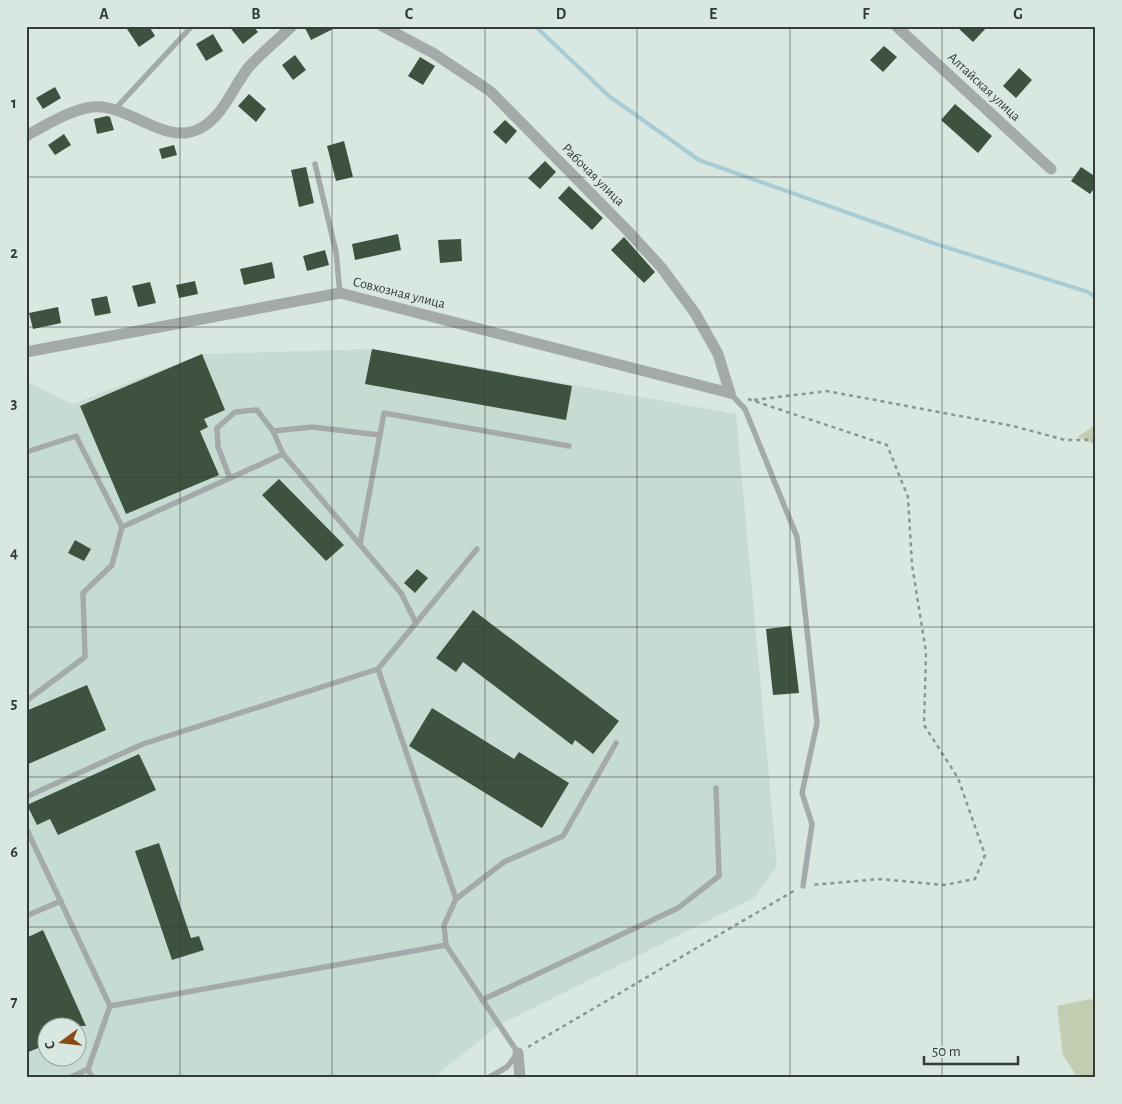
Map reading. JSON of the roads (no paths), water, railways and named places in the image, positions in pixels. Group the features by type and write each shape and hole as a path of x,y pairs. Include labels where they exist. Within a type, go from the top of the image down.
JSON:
{"street":[{"path":"27,134 61,118 92,107 116,108 176,133 201,128 223,107 248,68 292,26"},
{"name":"Рабочая улица","path":"382,26 433,53 490,91 626,229 661,267 695,313 718,354 730,393"},
{"name":"Алтайская улица","path":"896,26 1051,169"},
{"name":"Совхозная улица","path":"26,352 340,293 730,393"},
{"path":"518,1053 520,1078"}],"lane":[{"path":"116,108 192,26"},
{"path":"315,164 336,252 340,293"},
{"path":"730,393 745,409 797,538 817,723 802,794 812,824 803,886"},
{"path":"230,478 218,446 217,428 235,412 257,410 273,431 283,454 401,593 416,623"},
{"path":"360,544 384,413 569,446"},
{"path":"273,431 312,428 380,435"},
{"path":"26,452 76,436 122,526 112,565 83,593 84,657 26,701"},
{"path":"122,526 283,454"},
{"path":"26,797 143,744 378,669 477,549"},
{"path":"378,669 456,899"},
{"path":"488,1078 507,1067 518,1053 446,945 444,925 456,899 504,862 563,836 616,743"},
{"path":"482,1000 678,908 719,876 716,788"},
{"path":"26,828 110,1006 88,1069 92,1078"},
{"path":"26,916 61,901"},
{"path":"110,1006 446,945"},
{"path":"69,1078 88,1069"}],"waterway":[{"path":"535,26 609,96 699,160 936,244 1088,292 1096,298"}]}
